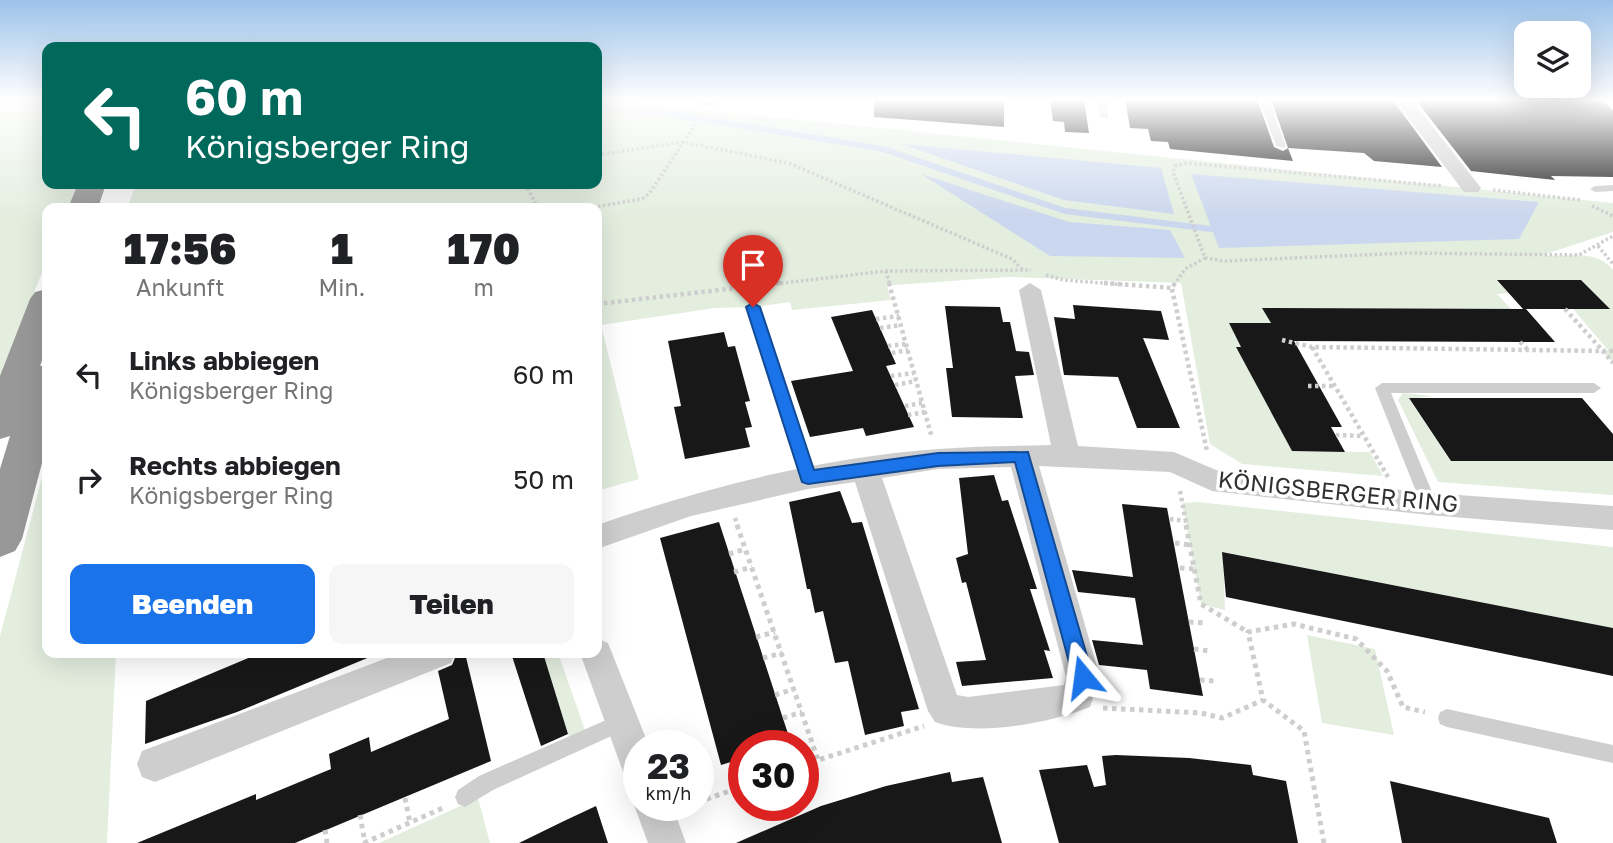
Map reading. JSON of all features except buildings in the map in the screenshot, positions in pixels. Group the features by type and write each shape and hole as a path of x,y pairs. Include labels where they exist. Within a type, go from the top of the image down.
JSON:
{"highway":[{"path":"0,425 42,312"},
{"path":"0,539 42,394"}],"street":[{"path":"1432,138 1471,188"},
{"path":"1026,279 1067,455"},
{"name":"KÖNIGSBERGER RING","path":"602,535 628,524 727,494 808,478 938,459 1067,455 1174,462 1212,480 1429,504 1613,518"},
{"path":"865,469 930,674 947,710 968,713 1065,701 1078,696 1083,677 1022,456"},
{"path":"155,764 426,658"},
{"path":"598,658 625,730"},
{"path":"659,821 667,843"}],"lane":[{"path":"1278,138 1281,146"},
{"path":"1595,188 1613,188"},
{"path":"753,307 808,478"},
{"path":"1429,504 1382,388 1594,388"},
{"path":"1447,718 1613,754"},
{"path":"465,797 486,783 622,722"}],"path":[{"path":"602,206 642,199 649,194 685,138"},
{"path":"602,154 683,142 791,164 1012,259 1026,279"},
{"path":"1205,258 1173,173 1175,166 1186,163 1576,197 1613,216"},
{"path":"1212,480 1172,288 1185,269 1205,258 1224,261 1407,253 1579,254 1613,236"},
{"path":"1598,246 1613,264"},
{"path":"886,271 938,459"},
{"path":"602,303 886,271 1010,271 1026,279 1172,288"},
{"path":"1565,309 1613,363"},
{"path":"876,319 899,316"},
{"path":"880,328 901,325"},
{"path":"1282,340 1312,347"},
{"path":"1319,341 1323,347"},
{"path":"1385,341 1390,348"},
{"path":"1452,341 1458,349"},
{"path":"1520,342 1528,350"},
{"path":"888,346 906,344"},
{"path":"892,353 908,350"},
{"path":"1603,351 1613,351"},
{"path":"891,376 914,373"},
{"path":"895,385 916,381"},
{"path":"1308,386 1335,386"},
{"path":"905,407 922,403"},
{"path":"908,415 925,412"},
{"path":"1336,435 1364,436"},
{"path":"1206,450 1174,462 1201,604 1248,632 1294,624 1356,639 1387,671 1403,706 1447,718"},
{"path":"727,494 808,730"},
{"path":"1170,519 1186,521"},
{"path":"1175,543 1190,545"},
{"path":"729,554 746,550"},
{"path":"734,572 752,567"},
{"path":"1180,568 1195,569"},
{"path":"1189,622 1205,623"},
{"path":"756,637 775,632"},
{"path":"1248,632 1263,700 1304,731 1324,843"},
{"path":"1194,649 1210,651"},
{"path":"763,658 782,653"},
{"path":"1200,680 1215,681"},
{"path":"775,695 794,689"},
{"path":"1078,696 1096,708 1202,713 1222,718 1263,700"},
{"path":"819,760 934,723 947,710"},
{"path":"783,718 802,712"},
{"path":"360,815 364,843 465,797"},
{"path":"405,798 410,822"},
{"path":"325,830 327,843"}],"green space":[{"path":"0,138 42,138 42,189 77,189 71,203 42,203 42,273 0,378"},
{"path":"602,138 981,138 1613,203 1613,232 1543,255 1590,256 1606,263 1613,270 1613,363 1603,351 1608,350 1573,309 1609,309 1581,280 1498,280 1508,293 1497,294 1511,309 1263,309 1271,323 1229,323 1241,347 1237,348 1292,451 1370,452 1383,476 1242,464 1210,444 1181,283 1008,277 894,285 887,286 891,300 792,310 790,302 754,307 715,308 602,325 602,203 129,203 134,189 602,189"},
{"path":"602,329 639,479 602,490"},
{"path":"1403,393 1433,396 1409,399 1451,461 1613,461 1613,495 1438,482 1398,400"},
{"path":"42,477 42,658 116,658 107,843 0,843 0,636"},
{"path":"1198,502 1613,547 1613,628 1223,552 1225,610 1201,604 1182,503"},
{"path":"1307,635 1375,649 1394,735 1322,723"},
{"path":"545,658 560,658 585,730 569,737"},
{"path":"478,798 490,843 379,843"}],"water":[{"path":"901,144 1161,168 1174,214 1064,200"},
{"path":"921,174 1069,222 1170,230 1185,258 1050,256"},
{"path":"1191,174 1539,202 1519,239 1219,248"}],"waterway":[{"path":"818,138 883,149 1065,211 1211,229"}],"route":[{"path":"753,307 808,478 938,459 1022,456 1083,677"}]}
